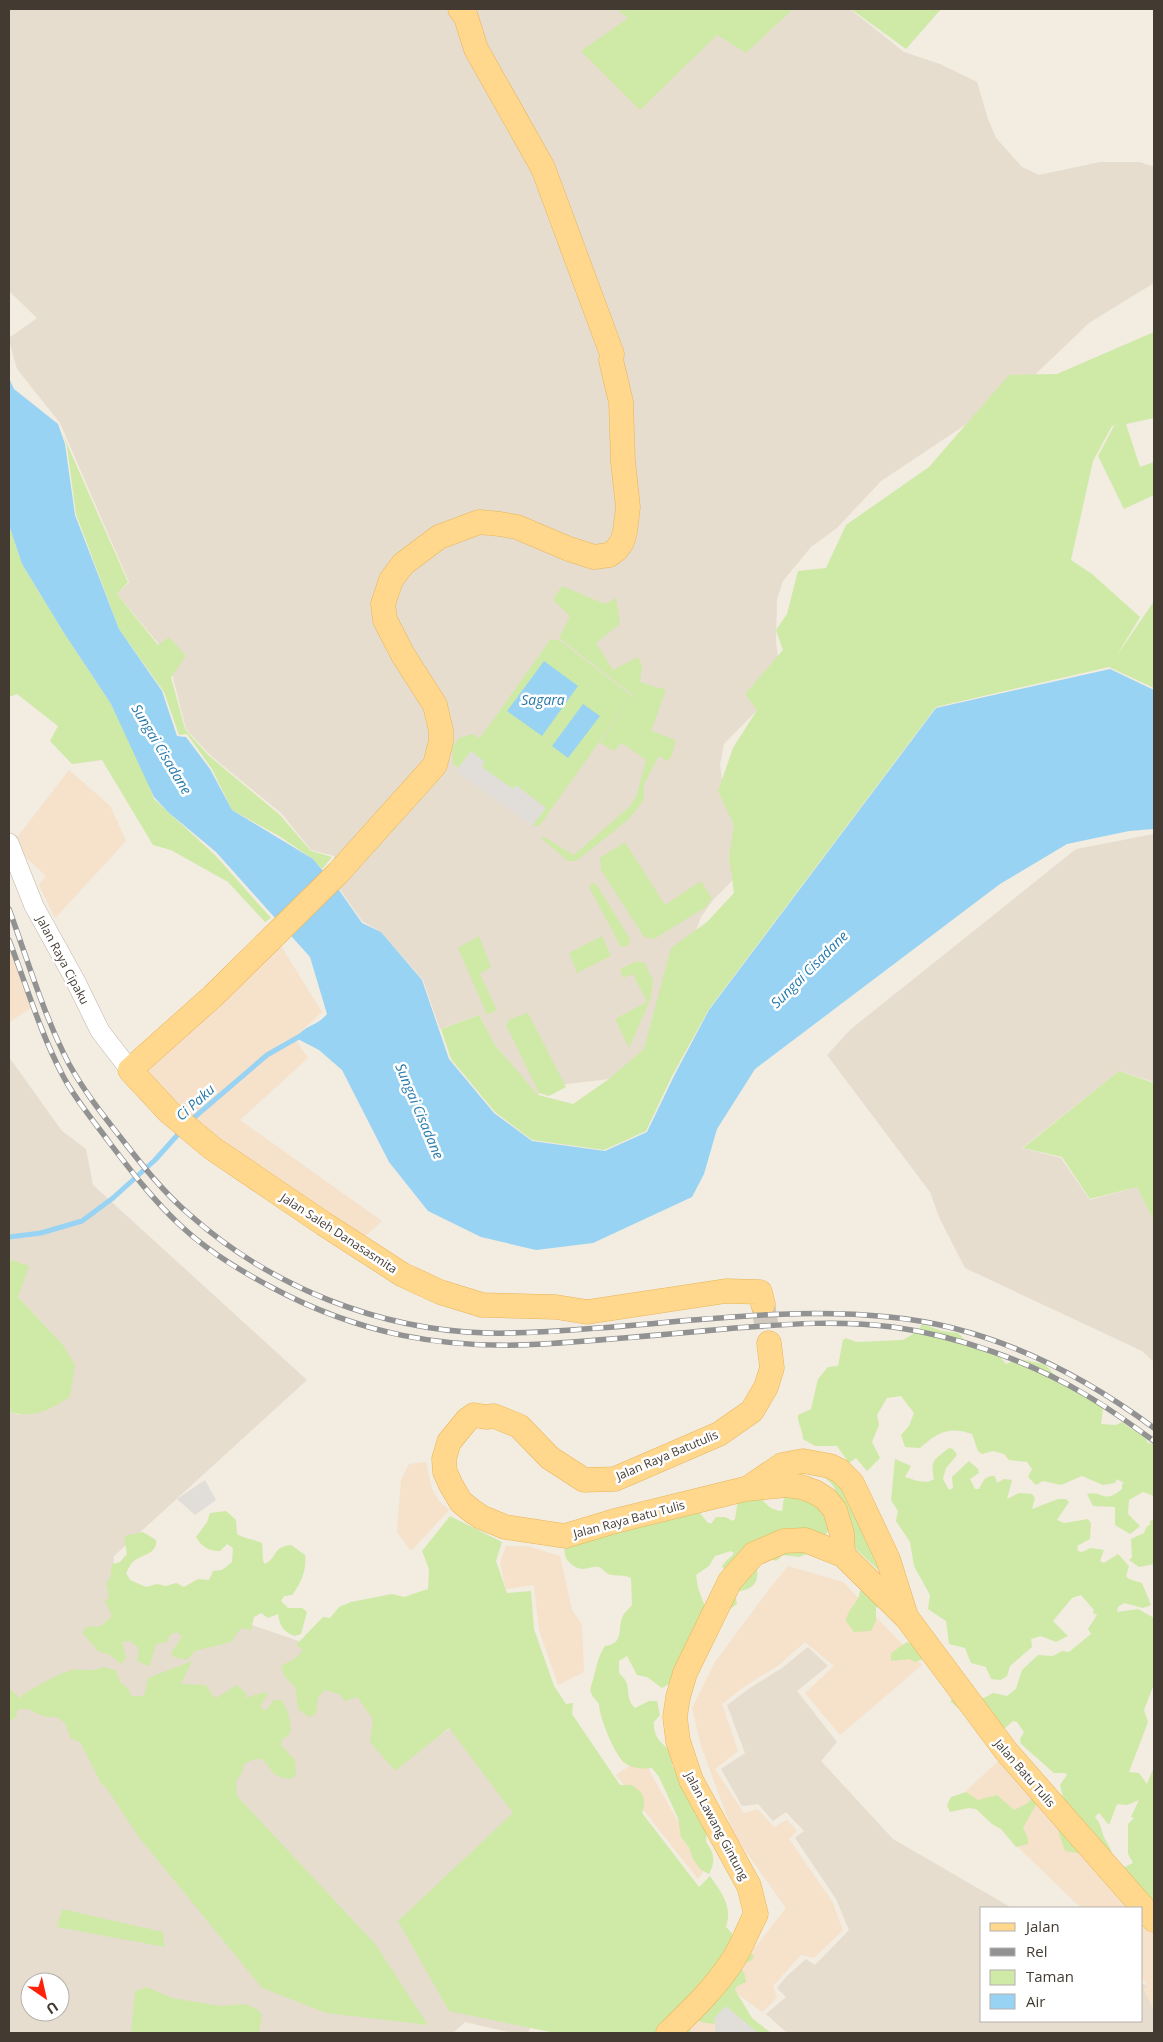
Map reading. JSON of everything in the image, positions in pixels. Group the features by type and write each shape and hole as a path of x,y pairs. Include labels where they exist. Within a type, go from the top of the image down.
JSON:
{"main road":[{"path":"130,1070 213,996 338,873 430,773 435,765 441,741 441,732 435,705 403,655 384,620 382,604 396,571 439,537 479,522 517,527 594,558 609,555 622,542 627,525 628,507 623,462 621,402 611,360 612,354 543,168 476,49 466,17 460,9"},
{"name":"Jalan Saleh Danasasmita","path":"130,1070 169,1112 212,1148 403,1275 440,1292 482,1305 556,1307 587,1312 726,1291 760,1292 763,1304"},
{"name":"Jalan Raya Batutulis","path":"494,1416 519,1426 550,1458 584,1480 615,1478 719,1434 752,1411 766,1387 772,1368 768,1343"},
{"name":"Jalan Raya Batu Tulis","path":"494,1416 486,1418 474,1416 467,1420 449,1442 444,1459 445,1472 461,1502 472,1511 497,1525 565,1536 615,1521 745,1489"},
{"path":"745,1489 782,1465 803,1461 830,1466 840,1471 852,1483 888,1559 907,1618"},
{"path":"745,1489 786,1485 815,1492 826,1499 835,1510 843,1555"},
{"name":"Jalan Lawang Gintung","path":"668,2033 691,2012 722,1976 734,1958 756,1914 749,1886 691,1780 678,1741 675,1717 684,1672 730,1581 754,1554 784,1541 805,1540 843,1555 907,1618"},
{"name":"Jalan Batu Tulis","path":"907,1618 1006,1751 1143,1907"},
{"name":"Jalan Batu Tulis","path":"1143,1907 1154,1920"}],"street":[{"name":"Jalan Raya Cipaku","path":"9,843 34,906 75,980 100,1031 130,1070"}],"shaded area":[{"path":"9,9 850,9 904,52 940,64 977,82 996,138 1022,167 1039,175 1100,162 1140,162 1154,167 1154,283 1089,323 1022,387 881,481 837,528 811,547 783,581 777,600 776,641 781,681 769,698 724,744 720,765 723,786 745,843 741,863 731,882 713,900 701,917 650,1054 609,1079 567,1084 544,1084 538,1096 495,1045 479,1015 440,1029 423,980 381,932 362,921 337,885 334,856 311,850 282,814 210,755 186,729 167,654 117,594 129,582 60,423 17,369 9,340 9,338 37,318 9,291"},
{"path":"471,751 485,762 482,767 513,789 516,785 546,808 532,826 456,771"},
{"path":"69,770 110,806 126,841 55,918 39,885 46,876 12,844"},
{"path":"1154,834 1154,1082 1119,1071 1022,1148 1061,1158 1090,1200 1137,1187 1154,1221 1154,1362 1142,1351 965,1268 939,1217 930,1192 827,1055 851,1029 1076,849"},
{"path":"9,941 33,1007 9,1022"},
{"path":"281,946 322,1012 294,1038 308,1058 240,1120 382,1221 363,1238 216,1143 142,1069"},
{"path":"9,1057 62,1131 86,1149 93,1185 307,1380 114,1556 111,1594 249,1624 319,1648 375,1710 395,1764 466,1718 520,1799 552,1973 528,2033 512,2033 465,2022 453,2033 9,2033 9,1412 20,1415 63,1345 18,1297 28,1266 9,1259"},
{"path":"426,1462 432,1489 439,1501 449,1510 411,1551 397,1532 401,1480 409,1464"},
{"path":"205,1480 216,1500 195,1515 177,1499"},
{"path":"506,1546 527,1546 560,1556 572,1610 582,1625 584,1672 558,1685 539,1630 534,1585 506,1589 500,1563"},
{"path":"788,1566 843,1582 922,1665 840,1735 805,1693 834,1666 805,1642 779,1665 745,1686 722,1704 738,1751 715,1769 744,1813 758,1809 774,1827 787,1820 797,1831 789,1839 832,1901 843,1930 814,1958 801,1955 773,1986 777,1998 762,2012 729,1988 746,1959 786,1908 734,1835 701,1746 692,1708 715,1662"},
{"path":"808,1647 828,1666 797,1691 837,1742 821,1761 893,1839 1010,1907 980,1907 980,2022 1143,2022 1143,1984 1154,1990 1154,2033 787,2033 766,2014 786,1997 777,1988 786,1977 806,1959 815,1965 849,1930 836,1899 795,1838 804,1831 786,1812 773,1821 758,1804 742,1806 721,1769 745,1753 727,1705 782,1668"},
{"path":"1008,1752 1141,1907 1080,1907 1022,1851 966,1791"},
{"path":"642,1758 705,1869 698,1879 616,1775"},
{"path":"1143,1909 1154,1922 1154,2010 1143,1989 1147,1986 1143,1980"},
{"path":"721,1997 763,2033 685,2033"},
{"path":"726,2006 758,2033 715,2033 715,2017"}],"green space":[{"path":"616,9 793,9 746,53 717,35 640,110 581,51 628,18"},
{"path":"851,9 941,9 906,49"},
{"path":"1154,332 1154,418 1126,424 1140,467 1154,462 1154,495 1124,509 1098,456 1114,426 1120,425 1112,426 1093,461 1071,560 1092,574 1140,617 1116,657 1154,601 1154,688 1109,667 936,707 709,1009 672,1076 646,1131 604,1150 532,1140 495,1112 451,1059 441,1029 479,1015 495,1045 538,1095 573,1104 609,1079 644,1049 671,948 707,922 734,893 729,856 734,825 718,791 733,748 757,710 745,694 783,650 776,630 787,614 798,571 826,568 846,525 929,467 1009,375 1057,374"},
{"path":"63,435 128,582 117,594 158,645 169,637 186,656 171,677 185,729 208,755 280,815 311,851 332,857 322,869 313,859 279,836 232,810 212,769 187,734 179,735 164,692 119,629 76,514 67,447"},
{"path":"9,525 22,564 64,633 111,704 143,770 154,799 215,855 271,918 265,922 228,882 171,850 153,845 102,760 72,764 50,741 58,726 17,694 9,697"},
{"path":"562,586 605,604 616,598 620,624 596,643 613,670 638,657 642,665 640,682 666,690 651,731 676,740 672,756 667,761 659,756 644,784 644,800 628,820 576,861 568,861 541,838 544,837 574,855 630,806 637,794 646,760 622,743 614,751 600,743 633,695 559,638 570,616 553,600"},
{"path":"550,640 559,640 632,696 540,825 535,826 453,764 452,748 459,738 472,734 480,738"},
{"path":"625,842 665,905 701,881 712,898 706,907 654,939 644,937 601,870 600,858"},
{"path":"591,882 597,885 630,939 628,946 621,947 590,889"},
{"path":"479,936 491,967 480,974 497,1010 487,1015 458,948"},
{"path":"602,936 611,956 577,973 569,953"},
{"path":"637,961 645,963 653,980 651,998 629,1048 615,1019 647,1002 633,974 623,978 620,969"},
{"path":"528,1013 566,1087 549,1096 539,1093 506,1025 510,1019"},
{"path":"1119,1071 1154,1083 1154,1221 1137,1187 1090,1199 1062,1157 1023,1148"},
{"path":"9,1259 29,1266 18,1297 63,1345 75,1365 70,1397 55,1406 34,1414 9,1412"},
{"path":"922,1324 942,1331 958,1333 967,1342 997,1353 1006,1364 1018,1359 1044,1364 1059,1379 1100,1402 1103,1409 1101,1424 1116,1425 1122,1422 1133,1430 1143,1432 1148,1443 1154,1444 1154,1496 1143,1492 1129,1500 1128,1514 1140,1526 1130,1534 1115,1525 1115,1507 1093,1506 1087,1494 1092,1493 1107,1497 1116,1494 1122,1489 1122,1484 1124,1483 1117,1479 1115,1483 1103,1485 1082,1476 1061,1485 1043,1481 1036,1485 1028,1477 1032,1469 1027,1462 1009,1460 1004,1454 993,1451 982,1454 978,1451 972,1434 964,1432 944,1432 932,1438 920,1448 905,1447 901,1435 909,1426 914,1413 901,1396 887,1398 877,1415 879,1425 872,1442 880,1458 867,1471 856,1458 849,1463 837,1446 815,1446 803,1439 798,1415 811,1409 818,1379 828,1367 838,1366 843,1340 846,1338 856,1342 903,1340 918,1331"},
{"path":"949,1448 953,1449 957,1455 946,1468 943,1479 949,1490 953,1488 952,1477 969,1461 978,1469 979,1473 970,1479 975,1489 979,1489 987,1478 995,1476 997,1483 1004,1479 1012,1480 1007,1499 1019,1493 1032,1494 1035,1498 1032,1509 1058,1499 1066,1499 1069,1502 1057,1520 1064,1523 1088,1519 1091,1523 1090,1539 1077,1546 1078,1551 1082,1552 1091,1548 1104,1550 1100,1561 1104,1563 1118,1554 1129,1566 1126,1576 1129,1579 1142,1583 1151,1605 1143,1608 1124,1603 1118,1607 1117,1612 1138,1609 1154,1618 1154,1684 1144,1710 1148,1722 1129,1772 1139,1773 1147,1784 1154,1767 1154,1906 1116,1871 1133,1863 1128,1854 1128,1824 1134,1818 1131,1817 1139,1800 1127,1805 1117,1804 1109,1825 1099,1813 1095,1817 1111,1850 1113,1861 1090,1848 1078,1853 1065,1851 1059,1834 1057,1813 1065,1805 1060,1785 1067,1775 1065,1773 1054,1773 1021,1744 1020,1739 1024,1732 1017,1722 1013,1721 998,1734 990,1730 977,1733 966,1715 950,1701 962,1692 984,1698 993,1693 1007,1696 1016,1689 1022,1670 1038,1655 1053,1656 1062,1651 1069,1652 1091,1634 1088,1629 1097,1615 1093,1613 1094,1610 1081,1595 1072,1598 1053,1621 1068,1636 1056,1642 1041,1636 1031,1639 1032,1647 1010,1666 1007,1676 1001,1680 991,1679 986,1667 971,1663 965,1648 949,1644 946,1621 928,1609 930,1595 914,1566 910,1542 896,1521 898,1511 891,1500 895,1459 911,1466 905,1477 927,1482 934,1479 934,1461"},
{"path":"788,1471 840,1472 888,1579 844,1538 838,1495 829,1481 815,1474"},
{"path":"795,1480 833,1524 816,1549 799,1557 783,1555 776,1561 755,1555 757,1575 754,1585 735,1592 737,1604 728,1610 727,1571 722,1567 734,1553 731,1551 715,1556 709,1566 696,1575 698,1588 709,1617 675,1681 662,1688 647,1677 637,1675 627,1656 619,1661 619,1673 624,1678 632,1705 635,1708 649,1701 657,1701 660,1715 654,1722 655,1733 673,1755 672,1766 679,1771 695,1764 700,1767 697,1772 707,1829 706,1842 713,1857 713,1865 709,1874 700,1869 693,1859 689,1847 681,1837 678,1818 659,1777 652,1768 633,1767 626,1764 617,1753 608,1736 599,1704 590,1691 600,1654 605,1646 616,1642 622,1619 632,1605 631,1578 608,1574 599,1567 583,1569 575,1567 566,1559 564,1552 565,1548 581,1539 693,1504 707,1522 711,1524 716,1517 725,1517 733,1521 738,1500 760,1496 769,1506 775,1510 782,1511 785,1491"},
{"path":"226,1511 236,1520 237,1534 262,1543 263,1561 265,1564 280,1548 285,1546 291,1545 305,1555 303,1576 298,1586 292,1595 284,1596 281,1601 288,1608 302,1608 307,1612 301,1634 294,1636 287,1632 281,1625 278,1614 268,1618 261,1613 254,1617 251,1630 241,1628 231,1642 195,1651 187,1660 174,1657 171,1653 182,1637 177,1632 170,1635 167,1642 156,1644 150,1665 148,1666 137,1661 139,1648 130,1641 122,1642 126,1658 121,1664 110,1655 98,1651 82,1633 86,1627 101,1626 111,1617 111,1612 105,1602 109,1596 106,1583 110,1579 112,1564 120,1562 127,1554 124,1536 143,1532 156,1540 156,1545 152,1551 136,1559 131,1564 126,1573 130,1580 146,1587 157,1584 166,1586 176,1583 184,1587 198,1579 209,1580 213,1571 222,1570 232,1562 233,1548 227,1544 220,1551 212,1550 203,1546 196,1537 207,1522 210,1513"},
{"path":"450,1516 502,1542 496,1561 507,1593 531,1591 534,1629 554,1686 566,1704 573,1703 572,1714 620,1785 631,1785 642,1793 644,1804 642,1813 699,1887 710,1876 718,1888 727,1906 728,1919 726,1927 732,1933 731,1941 742,1953 751,1953 754,1956 752,1960 738,1966 744,1972 746,1982 737,1986 735,1990 752,2018 771,2033 715,2033 716,2022 713,2024 701,2022 691,2012 689,2024 691,2033 555,2033 449,2011 398,1921 513,1813 449,1728 395,1771 370,1742 373,1719 357,1697 345,1701 339,1694 324,1690 318,1698 316,1714 309,1717 298,1709 295,1687 284,1676 281,1666 296,1658 303,1650 296,1645 323,1617 330,1618 339,1607 351,1602 392,1594 404,1597 428,1589 429,1569 422,1551"},
{"path":"1154,1519 1154,1564 1139,1567 1129,1560 1132,1557 1131,1539 1144,1533 1147,1526 1150,1525 1150,1521"},
{"path":"868,1589 889,1597 876,1608 876,1621 871,1631 854,1632 846,1621 847,1616 860,1591"},
{"path":"907,1642 917,1646 923,1659 915,1662 909,1659 891,1661 891,1653"},
{"path":"192,1661 181,1684 206,1685 216,1698 237,1685 247,1694 244,1698 265,1692 268,1694 261,1705 265,1711 274,1700 282,1700 289,1717 290,1734 282,1740 281,1745 295,1760 296,1774 293,1778 283,1778 276,1775 264,1761 260,1759 253,1760 243,1765 242,1773 236,1781 237,1796 376,1945 428,2025 326,2013 262,1988 138,1836 105,1786 102,1785 80,1742 71,1739 65,1723 57,1717 42,1716 29,1709 18,1709 16,1717 9,1722 9,1684 11,1690 21,1699 22,1695 65,1672 72,1670 96,1670 103,1667 116,1670 120,1682 128,1688 131,1696 144,1696 148,1678"},
{"path":"966,1792 978,1800 997,1795 1014,1810 1028,1803 1033,1795 1041,1796 1023,1828 1028,1838 1028,1844 1016,1847 1001,1829 992,1824 976,1809 969,1808 950,1812 947,1805 951,1797"},
{"path":"62,1909 163,1932 165,1947 57,1927"},
{"path":"147,1987 172,1998 220,2006 245,2004 257,2009 262,2015 259,2033 200,2033 198,2031 195,2033 131,2033 135,1991"}],"water":[{"name":"Sungai Cisadane","path":"9,378 14,389 58,424 65,444 75,515 119,629 162,691 177,736 186,737 210,769 232,810 313,859 339,890 362,923 381,932 422,980 449,1059 494,1113 532,1141 605,1151 647,1132 709,1010 936,708 1110,669 1154,690 1154,829 1129,831 1067,844 1000,884 755,1069 717,1129 704,1174 692,1197 593,1243 536,1250 481,1237 428,1211 389,1162 342,1070 319,1050 296,1038 300,1033 327,1014 310,957 216,852 168,812 154,797 111,704 64,633 22,564 9,525"},
{"name":"Sagara","path":"544,661 578,686 542,736 507,711"},
{"path":"583,704 600,716 568,758 552,746"}],"waterway":[{"name":"Ci Paku","path":"190,1121 267,1055 302,1035"},
{"name":"Ci Paku","path":"9,1237 41,1233 82,1221 113,1198 155,1160 181,1131"}],"tunnel":[{"path":"763,1304 769,1343"}],"railway":[{"path":"9,909 44,1008 69,1064 100,1111 145,1168 180,1206 222,1241 255,1263 291,1283 328,1300 406,1323 447,1330 487,1333 556,1331 780,1314 853,1314 925,1322 960,1330 1029,1354 1094,1388 1154,1428"},
{"path":"9,940 40,1025 62,1074 84,1109 134,1175 170,1216 201,1243 247,1274 304,1303 337,1317 369,1327 436,1341 471,1344 543,1344 794,1324 834,1323 873,1325 918,1331 993,1352 1041,1371 1095,1400 1154,1441"}]}
